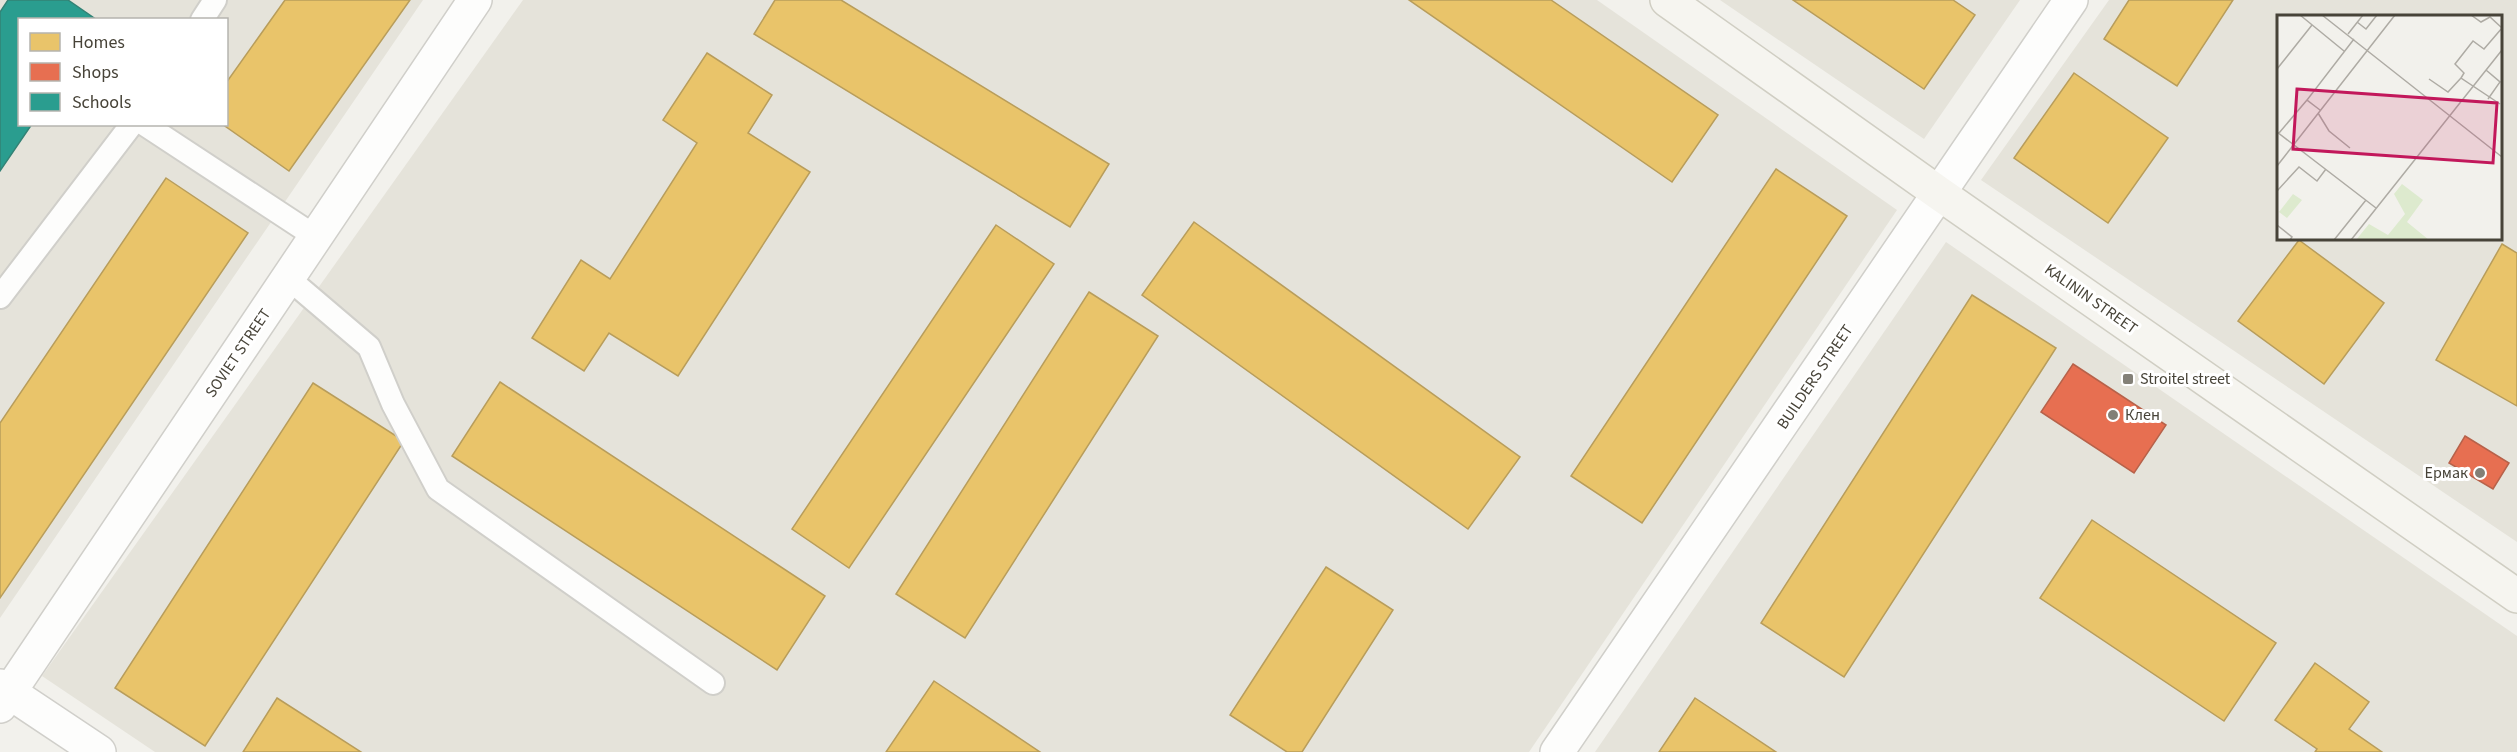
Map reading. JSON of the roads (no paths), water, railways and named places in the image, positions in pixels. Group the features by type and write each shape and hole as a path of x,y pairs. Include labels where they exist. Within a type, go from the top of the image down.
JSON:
{"main road":[{"name":"KALININ STREET","path":"1667,0 1940,194 2517,596"}],"street":[{"name":"SOVIET STREET","path":"3,695 475,0"},
{"name":"BUILDERS STREET","path":"1557,752 2071,0"},
{"path":"3,695 99,752"}],"lane":[{"path":"203,18 215,0"},
{"path":"0,297 130,126"},
{"path":"147,126 316,237"},
{"path":"288,278 369,347 393,404 438,489 713,684"}],"place":[{"name":"Stroitel street","path":"2128,379"},
{"name":"Клен","path":"2113,415"},
{"name":"Ермак","path":"2480,473"}]}
